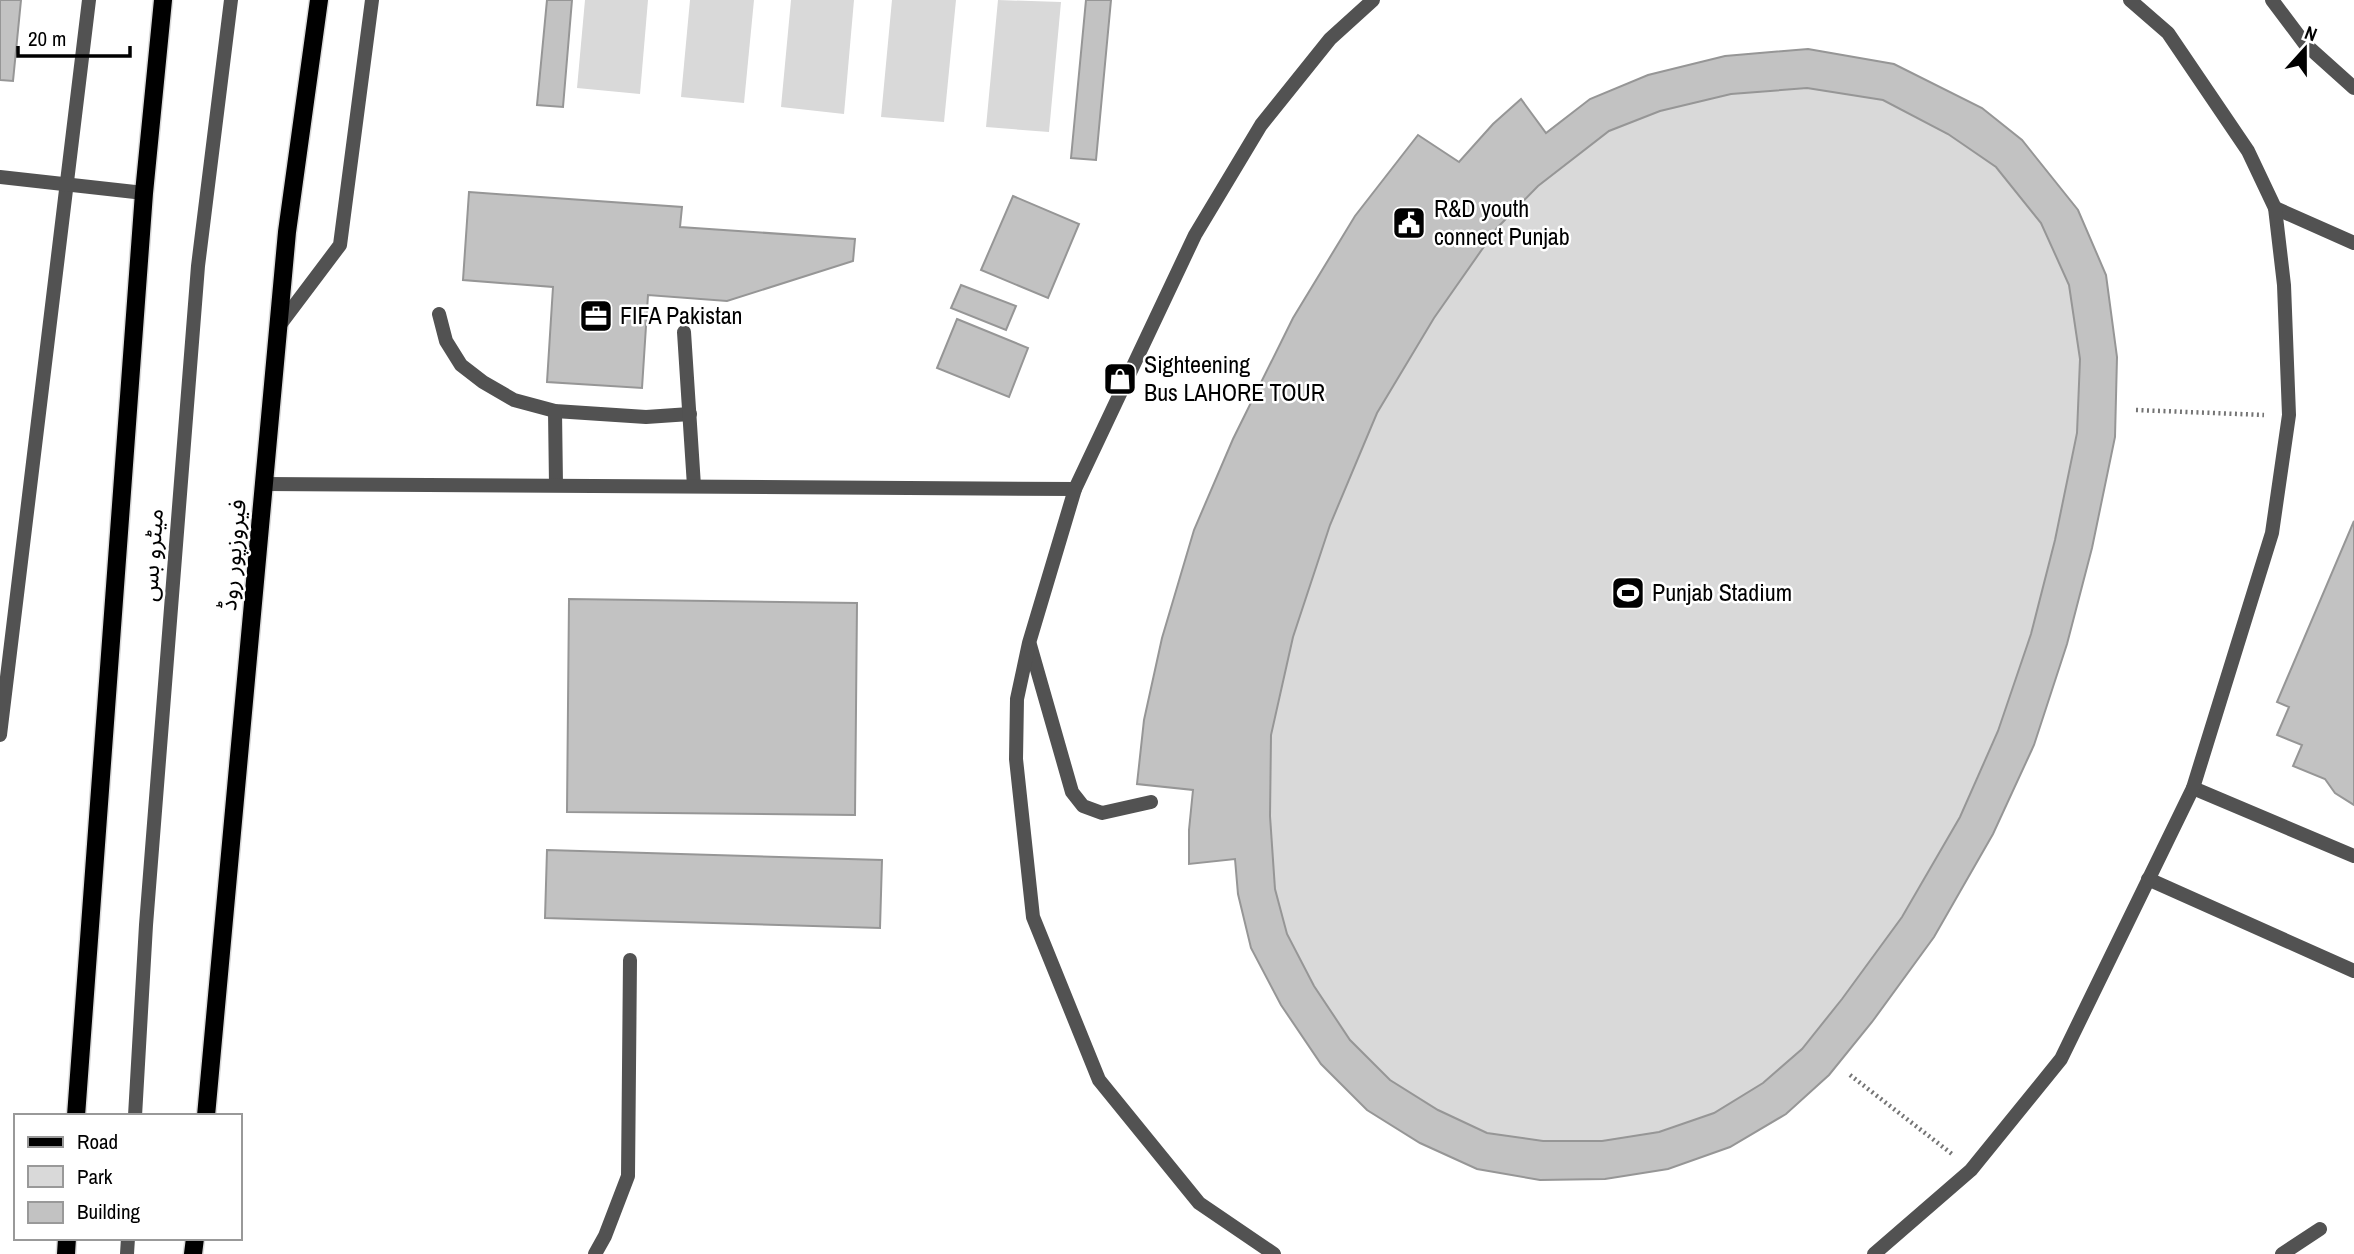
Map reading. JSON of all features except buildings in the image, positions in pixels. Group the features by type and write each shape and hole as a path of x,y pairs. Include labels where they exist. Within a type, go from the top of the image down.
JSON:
{"main road":[{"path":"76,1114 144,193 163,0"},
{"name":"فیروزپور روڈ","path":"206,1114 287,232 319,0"}],"street":[{"path":"0,735 89,0"},
{"name":"میٹرو بس","path":"135,1114 146,925 198,266 231,0"},
{"path":"279,326 340,245 372,0"},
{"path":"1274,1254 1199,1203 1098,1080 1033,917 1016,759 1017,699 1029,643 1075,489 1195,235 1261,125 1330,39 1373,0"},
{"path":"1874,1254 1971,1170 2061,1059 2193,788 2272,533 2289,415 2284,285 2275,208 2248,151 2168,33 2130,0"},
{"path":"2272,0 2305,44 2354,88"},
{"path":"0,177 144,193"},
{"path":"2275,208 2354,243"},
{"path":"439,314 446,341 461,365 482,382 514,400 555,411 646,416 690,414"},
{"path":"684,332 694,486"},
{"path":"555,411 556,485"},
{"path":"264,484 1075,489"},
{"path":"1029,643 1072,792 1083,806 1102,813 1151,802"},
{"path":"2193,788 2354,856"},
{"path":"2148,879 2354,971"},
{"path":"595,1254 605,1236 628,1176 631,960"},
{"path":"2282,1254 2320,1230"}],"path":[{"path":"2136,410 2289,415"},
{"path":"1850,1075 1971,1170"}],"green space":[{"path":"585,0 648,0 640,94 577,88"},
{"path":"690,0 754,0 744,103 681,97"},
{"path":"791,0 854,0 844,114 781,107"},
{"path":"892,0 956,0 944,122 881,117"},
{"path":"998,0 1061,2 1049,132 986,127"},
{"name":"Punjab Stadium","path":"1808,49 1894,64 1982,108 2022,140 2078,210 2106,275 2117,357 2115,437 2092,548 2067,644 2034,745 1993,834 1934,937 1872,1022 1829,1075 1786,1114 1730,1147 1668,1169 1605,1179 1540,1180 1477,1169 1420,1143 1367,1110 1321,1064 1281,1005 1251,948 1238,894 1235,859 1189,864 1193,790 1137,784 1144,720 1162,638 1194,530 1233,439 1293,318 1459,162 1493,124 1521,99 1546,132 1590,99 1648,75"}],"place":[{"name":"R&D youth connect Punjab","path":"1409,223"},
{"name":"FIFA Pakistan","path":"596,316"},
{"name":"Sighteening Bus LAHORE TOUR","path":"1120,379"},
{"name":"Punjab Stadium","path":"1628,593"}]}
